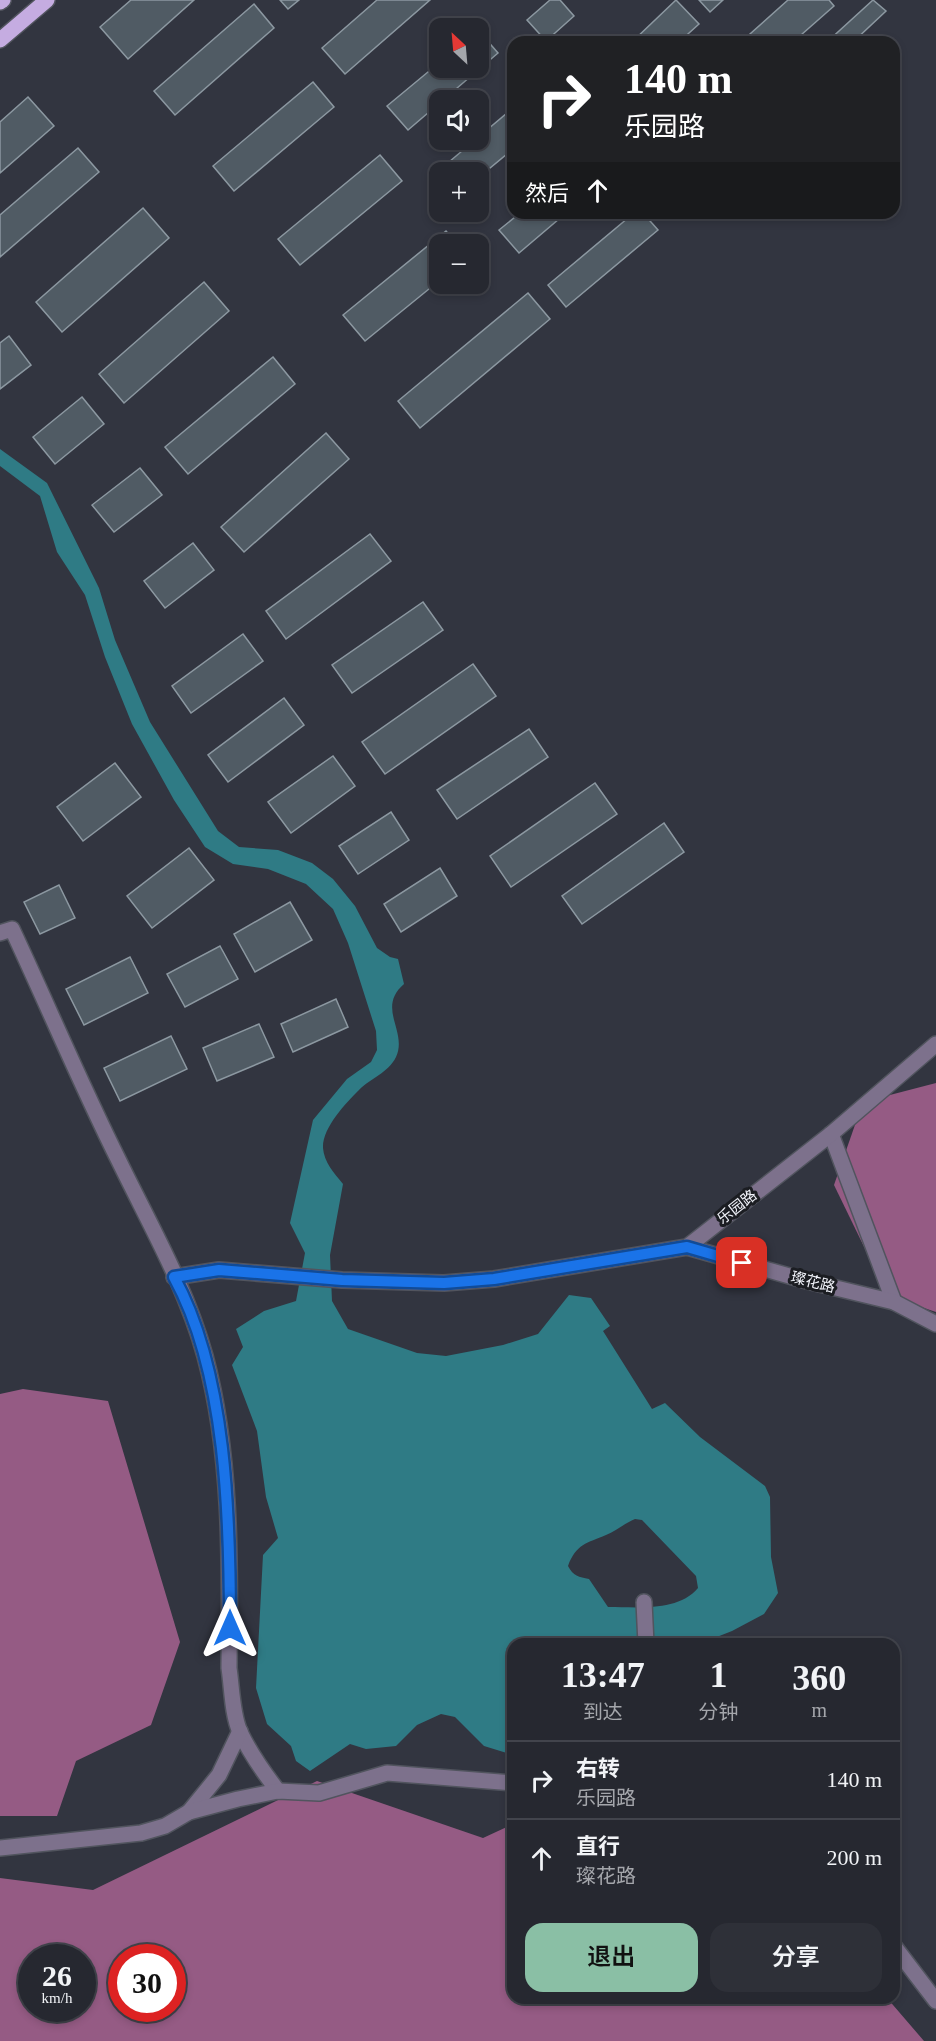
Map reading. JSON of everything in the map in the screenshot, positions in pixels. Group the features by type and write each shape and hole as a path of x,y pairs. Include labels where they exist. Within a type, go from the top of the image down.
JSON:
{"main road":[{"path":"0,40 48,0"}],"street":[{"path":"0,933 12,929 174,1277 190,1305 206,1358 223,1455 228,1508 230,1668 240,1731 262,1770 278,1791"},
{"name":"乐园路","path":"174,1277 219,1270 342,1280 444,1283 494,1279 687,1247 831,1134 936,1044"},
{"path":"831,1134 894,1302"},
{"name":"璨花路","path":"687,1247 807,1281 894,1302 936,1324"},
{"path":"644,1602 646,1638"},
{"path":"189,1812 219,1775 240,1731"},
{"path":"0,1848 141,1833 165,1826 189,1812 278,1791 319,1793 387,1773 507,1783"},
{"path":"900,1954 936,2001"}],"shaded area":[{"path":"936,1083 936,1312 888,1296 834,1185 863,1102"},
{"path":"23,1389 108,1401 180,1642 151,1725 76,1761 57,1816 0,1816 0,1394"},
{"path":"317,1781 483,1838 507,1827 507,2004 892,2004 924,2041 0,2041 0,1878 93,1890"}],"water":[{"path":"0,449 47,483 99,588 115,640 150,722 218,831 239,847 278,850 312,863 333,879 355,906 377,948 390,957 398,959 404,984 396,993 392,1011 399,1047 396,1057 389,1067 348,1102 336,1116 324,1140 325,1158 343,1184 330,1255 332,1301 348,1329 417,1353 446,1356 503,1345 538,1334 569,1295 591,1298 610,1326 603,1331 652,1409 665,1403 700,1437 765,1486 770,1497 771,1557 778,1593 764,1614 714,1638 507,1638 507,1753 484,1746 455,1717 441,1714 417,1725 396,1746 366,1749 350,1744 310,1771 296,1761 291,1746 267,1724 256,1688 263,1555 278,1538 266,1497 257,1431 232,1365 243,1347 236,1329 264,1311 296,1301 305,1253 290,1223 313,1120 347,1079 371,1062 377,1050 376,1031 348,943 333,909 306,884 268,869 233,864 205,847 174,800 132,724 105,657 85,595 57,552 40,496 0,466","holes":["635,1519 642,1520 696,1576 698,1588 690,1596 680,1601 668,1605 608,1607 589,1579 577,1576 568,1566 575,1553 583,1545"]}],"building":[{"path":"131,0 194,0 128,59 100,27"},
{"path":"280,0 299,0 288,9"},
{"path":"377,0 430,0 345,74 322,48"},
{"path":"550,0 560,0 574,16 552,36 541,36 527,20"},
{"path":"676,0 699,24 686,36 638,36"},
{"path":"699,0 723,0 710,12"},
{"path":"788,0 829,0 834,6 800,36 748,36"},
{"path":"873,0 886,11 859,36 834,36"},
{"path":"254,4 274,28 175,115 154,91"},
{"path":"489,43 498,53 489,61"},
{"path":"429,71 429,78 469,78 455,90 429,90 429,112 408,130 387,106"},
{"path":"313,82 334,107 234,191 213,166"},
{"path":"28,97 54,126 0,173 0,122"},
{"path":"507,113 507,154 489,169 489,162 449,162 463,150 489,150 489,128"},
{"path":"78,148 99,172 0,257 0,215"},
{"path":"380,155 402,181 300,265 278,239"},
{"path":"143,208 169,238 62,332 36,302"},
{"path":"513,219 559,219 519,253 499,230"},
{"path":"627,219 648,219 658,230 566,307 548,285"},
{"path":"429,245 429,289 365,341 343,315"},
{"path":"204,282 229,311 124,403 99,374"},
{"path":"528,293 550,319 420,428 398,401"},
{"path":"9,336 31,365 0,389 0,343"},
{"path":"273,357 295,384 188,474 165,447"},
{"path":"82,397 104,424 55,464 33,437"},
{"path":"326,433 349,459 244,552 221,527"},
{"path":"140,468 162,495 114,532 92,505"},
{"path":"370,534 391,561 286,639 266,611"},
{"path":"193,543 214,570 165,608 144,581"},
{"path":"423,602 443,630 352,693 332,665"},
{"path":"243,634 263,661 191,713 172,686"},
{"path":"473,664 496,696 385,774 362,742"},
{"path":"284,698 304,725 228,782 208,755"},
{"path":"529,729 548,757 457,819 437,790"},
{"path":"333,756 355,786 291,833 268,802"},
{"path":"115,763 141,797 83,841 57,807"},
{"path":"595,783 617,814 511,887 490,856"},
{"path":"391,812 409,840 358,874 339,846"},
{"path":"664,823 684,852 582,924 562,896"},
{"path":"189,848 214,880 152,928 127,896"},
{"path":"440,868 457,896 401,932 384,904"},
{"path":"59,885 75,918 40,934 24,902"},
{"path":"290,902 312,940 255,972 234,934"},
{"path":"220,946 238,979 185,1007 167,974"},
{"path":"130,957 148,993 84,1025 66,989"},
{"path":"336,999 348,1027 293,1052 281,1024"},
{"path":"259,1024 274,1057 217,1081 203,1048"},
{"path":"171,1036 187,1069 120,1101 104,1068"}],"route":[{"path":"230,1628 228,1508 223,1455 206,1358 190,1305 174,1277 219,1270 342,1280 444,1283 494,1279 687,1247 742,1263"}]}
